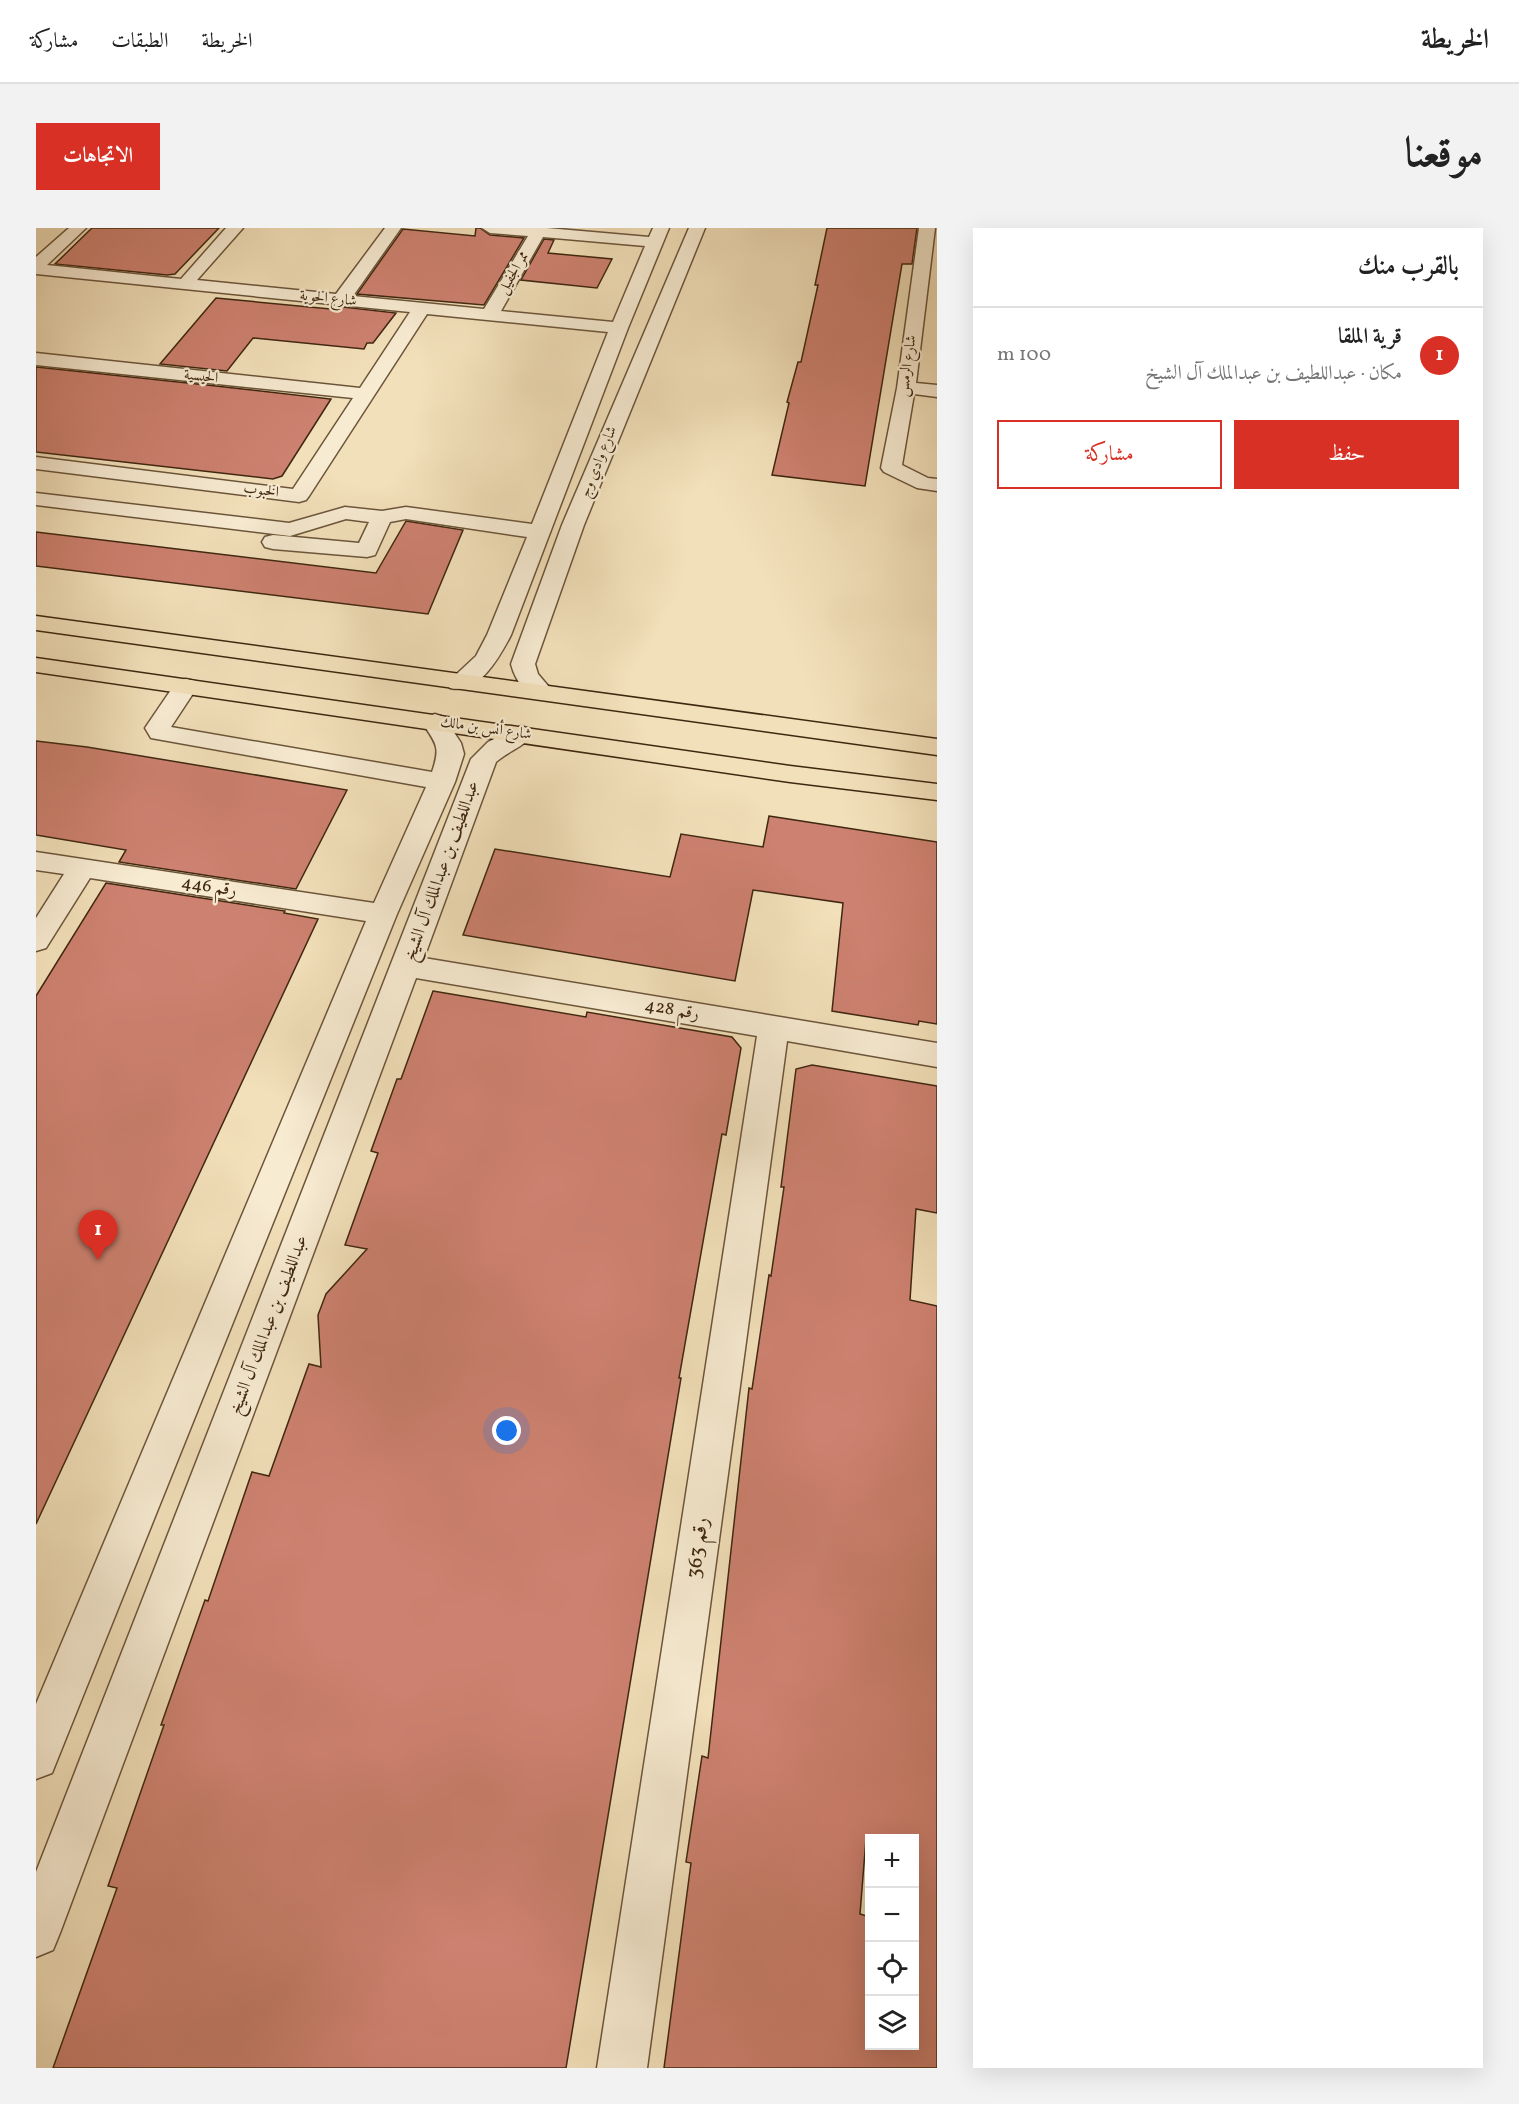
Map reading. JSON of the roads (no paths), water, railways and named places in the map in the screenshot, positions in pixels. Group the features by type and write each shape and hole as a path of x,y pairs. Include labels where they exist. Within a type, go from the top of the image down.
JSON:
{"main road":[{"path":"36,623 937,747"},
{"name":"شارع أنس بن مالك","path":"36,665 790,774 937,792"}],"street":[{"path":"36,268 78,228"},
{"path":"184,285 235,228"},
{"path":"341,300 393,228"},
{"path":"490,228 538,233 659,235"},
{"name":"شارع وادي وج","path":"543,694 523,670 532,639 573,525 697,228"},
{"name":"شارع الرمس","path":"927,228 906,388 891,468 924,484 937,485"},
{"name":"ممر الجفيل","path":"490,314 538,233"},
{"name":"شارع وادي وج","path":"459,683 486,660 499,635 619,328 659,235"},
{"name":"شارع الحوية","path":"36,268 619,328"},
{"name":"الخبوب","path":"36,463 299,496 421,309"},
{"name":"الحيسية","path":"36,359 366,394"},
{"path":"906,388 937,391"},
{"path":"305,487 328,490"},
{"path":"36,499 146,519 289,536 367,550 384,507"},
{"path":"289,536 345,513 384,507 406,513 542,524"},
{"path":"36,514 146,519"},
{"path":"499,635 532,639"},
{"path":"186,686 158,728 160,733 449,790"},
{"name":"عبداللطيف بن عبدالملك آل الشيخ","path":"36,1932 407,966 449,790 451,754 448,743 435,722"},
{"name":"عبداللطيف بن عبدالملك آل الشيخ","path":"36,1757 44,1717 383,914 449,790 496,747 521,734"},
{"name":"رقم 446","path":"36,861 383,914"},
{"path":"36,941 82,868"},
{"name":"رقم 428","path":"407,966 937,1055"},
{"path":"343,1012 386,1019"},
{"name":"رقم 363","path":"622,2068 774,1027"}],"place":[{"name":"قرية الملقا","path":"98,1260"}]}
